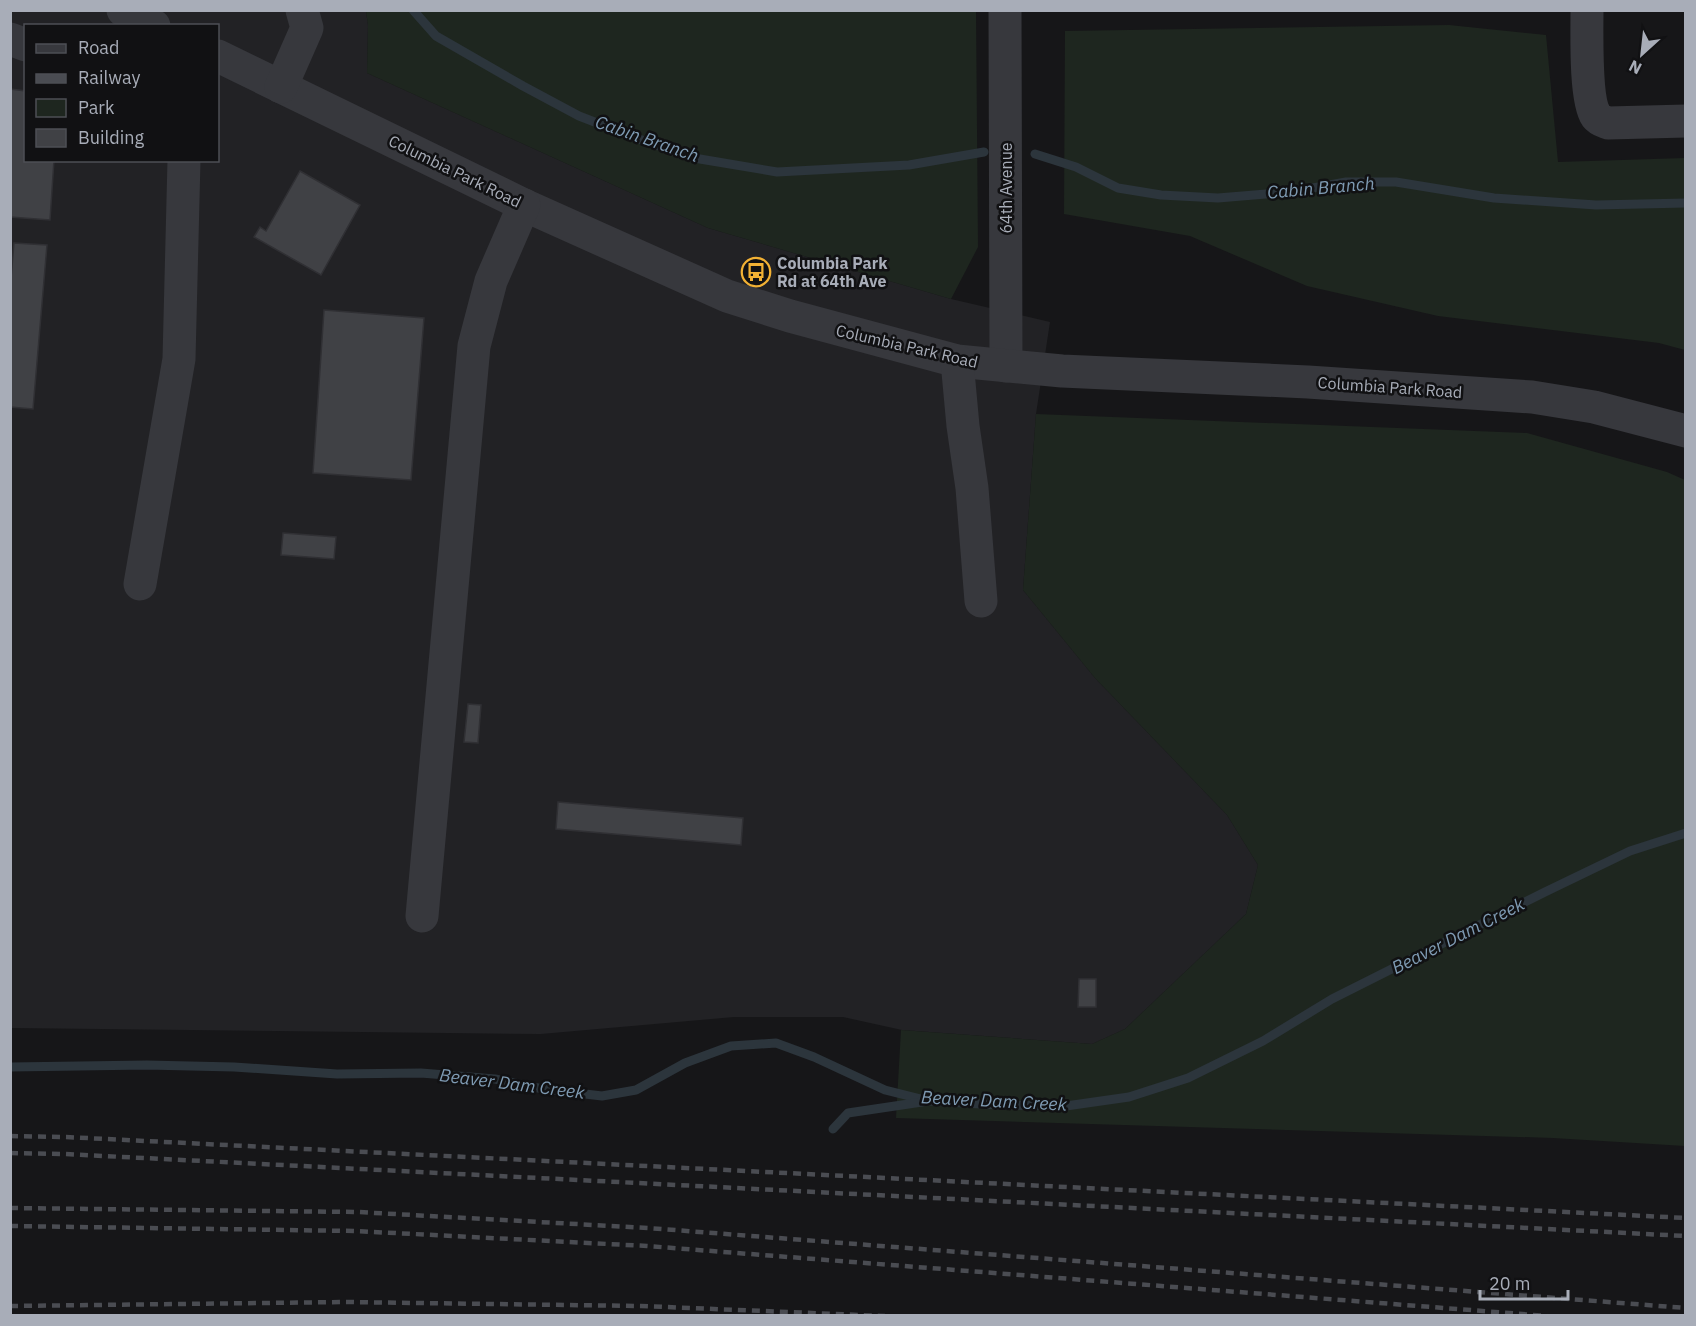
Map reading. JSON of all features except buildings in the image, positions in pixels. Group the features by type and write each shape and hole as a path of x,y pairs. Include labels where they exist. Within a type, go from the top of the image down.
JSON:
{"street":[{"path":"123,10 150,24"},
{"path":"282,87 307,28 302,10"},
{"name":"64th Avenue","path":"1005,10 1006,366"},
{"path":"1587,10 1589,77 1595,115 1608,123 1686,121"},
{"name":"Columbia Park Road","path":"219,56 524,205 727,296 800,319 957,361 1106,373 1308,382 1532,397 1594,407 1686,431"},
{"path":"140,584 179,359 184,162"},
{"path":"422,916 474,346 491,281 524,205"},
{"path":"957,361 972,488 981,601"}],"shaded area":[{"path":"11,11 366,11 367,73 708,228 951,299 1050,322 1036,414 1023,590 1095,678 1227,815 1258,865 1246,914 1125,1029 1092,1044 902,1030 843,1017 734,1017 541,1034 11,1028"}],"green space":[{"path":"366,11 976,11 978,247 951,299 708,228 367,73"},
{"path":"1449,25 1546,35 1558,162 1685,158 1685,350 1659,343 1438,316 1307,286 1190,236 1064,214 1065,31"},
{"path":"1036,414 1527,433 1667,472 1685,480 1685,1146 1553,1138 896,1118 901,1030 1092,1044 1125,1029 1246,914 1258,865 1227,815 1095,678 1023,590"}],"waterway":[{"name":"Cabin Branch","path":"413,10 436,36 579,116 694,158 777,172 909,165 984,152"},
{"name":"Cabin Branch","path":"1035,154 1076,167 1118,188 1161,195 1218,198 1291,192 1346,182 1396,182 1494,198 1596,205 1686,203"},
{"name":"Beaver Dam Creek","path":"10,1067 147,1065 234,1067 337,1074 421,1073 495,1079 543,1089 602,1096 636,1090 685,1063 731,1046 776,1043 814,1057 885,1090 929,1101 1066,1106 1129,1097 1188,1078 1263,1041 1332,999 1545,892 1630,851 1686,833"},
{"path":"833,1129 848,1113 922,1102"}],"railway":[{"path":"10,1136 1686,1218"},
{"path":"10,1153 1686,1236"},
{"path":"10,1208 358,1212 648,1228 1686,1308"},
{"path":"10,1226 355,1231 647,1246 1547,1316"},
{"path":"10,1306 345,1302 641,1306 885,1316"}],"place":[{"name":"Columbia Park Rd at 64th Ave","path":"756,272"}]}
